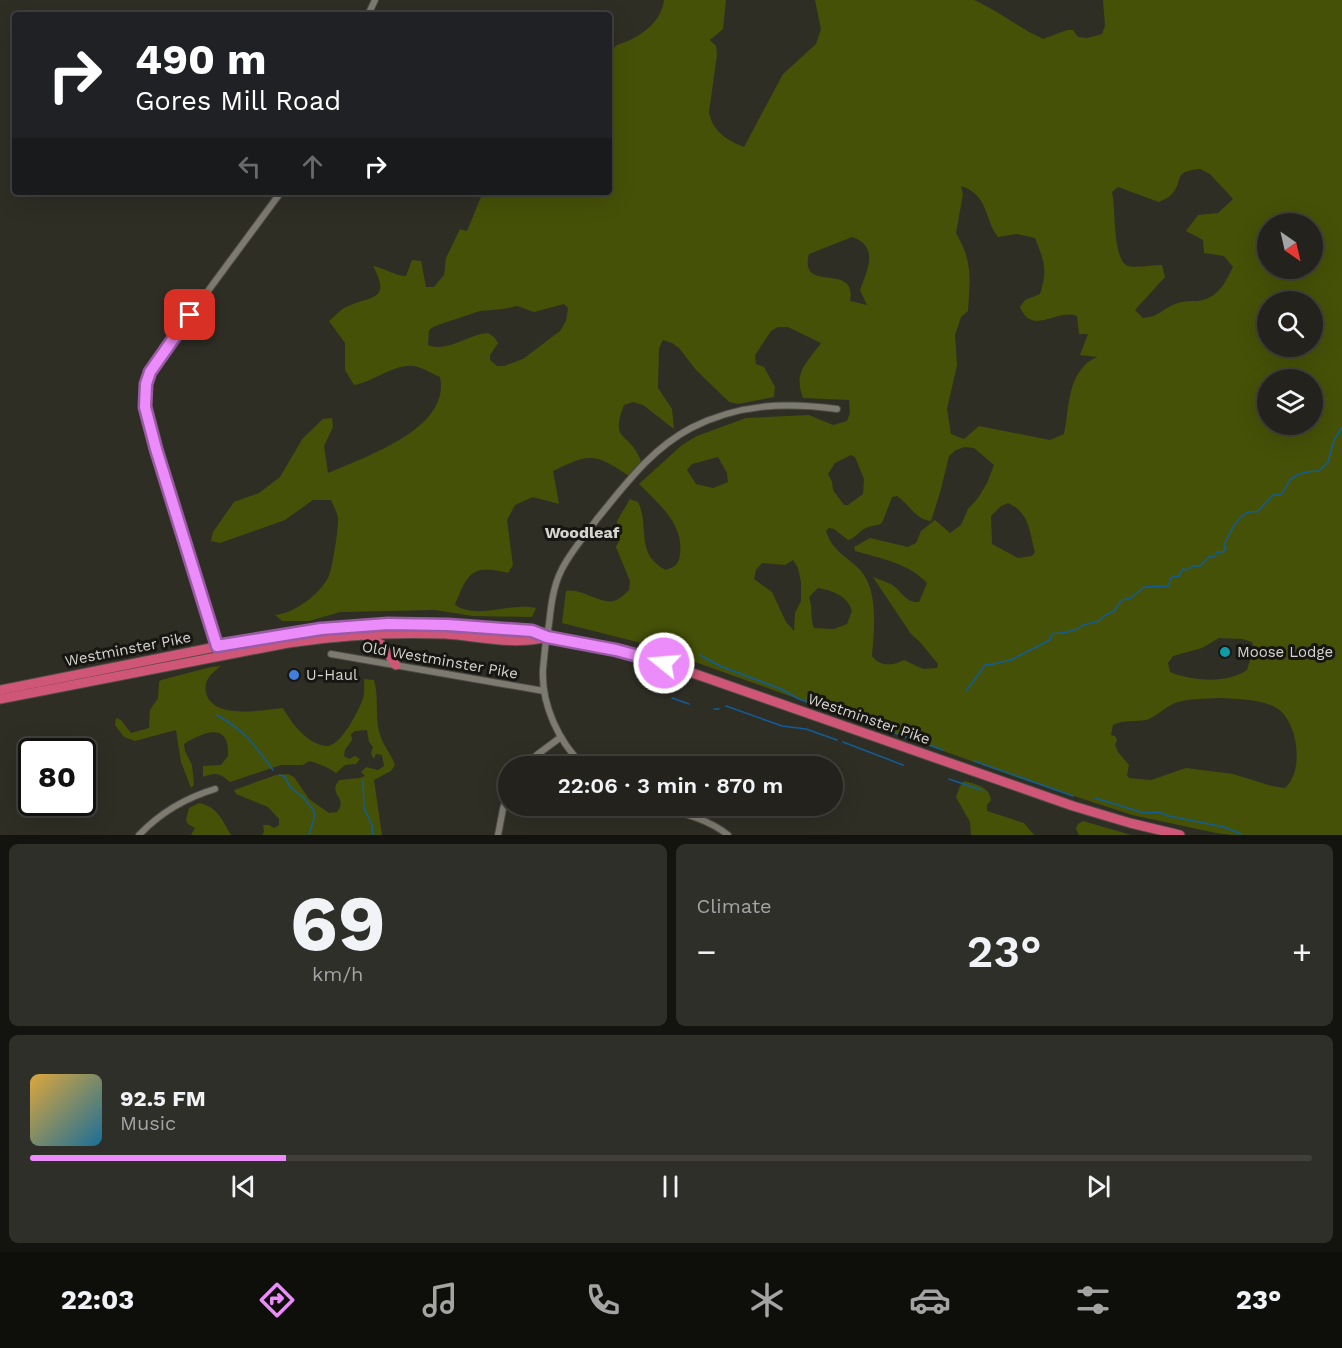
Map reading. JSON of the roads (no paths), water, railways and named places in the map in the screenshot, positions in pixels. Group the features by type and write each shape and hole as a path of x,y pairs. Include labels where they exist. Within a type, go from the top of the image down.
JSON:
{"highway":[{"name":"Westminster Pike","path":"0,699 219,651 292,632 388,624 448,625 532,631 547,637 611,649 664,663 1073,806 1180,835"},
{"name":"Westminster Pike","path":"0,690 219,651 295,641 364,635 449,634 530,642 547,637"},
{"path":"364,635 382,645 396,665"}],"street":[{"path":"219,651 148,421 145,407 146,384 157,360 278,195"},
{"path":"575,756 561,737 550,712 544,691 543,671 554,591 565,564 580,541 627,481 662,447 688,429 737,410 778,404 837,409"},
{"name":"Old Westminster Pike","path":"331,654 544,691"},
{"path":"536,756 561,737"},
{"path":"139,835 173,806 215,789"},
{"path":"498,835 502,816"},
{"path":"691,816 716,826 728,835"}],"waterway":[{"path":"966,691 986,664 1011,660 1050,640 1055,633 1064,633 1099,621 1114,611 1122,600 1131,598 1144,587 1168,586 1171,578 1178,577 1183,569 1200,566 1209,557 1215,556 1217,552 1223,552 1230,533 1241,517 1257,512 1273,495 1280,495 1294,477 1307,472 1319,471 1328,462 1334,440 1342,427"},
{"path":"700,655 720,666 781,689 799,699 943,750"},
{"path":"672,698 689,704"},
{"path":"726,706 782,726 806,729 837,740"},
{"path":"714,709 719,709"},
{"path":"217,715 248,739 273,770"},
{"path":"843,742 903,765"},
{"path":"974,761 1073,796"},
{"path":"279,775 284,776 291,788 303,797 314,811 309,835"},
{"path":"949,779 981,790"},
{"path":"363,781 364,808 372,825 373,835"},
{"path":"1095,798 1144,813 1158,812 1224,827 1241,834"}],"place":[{"name":"Moose Lodge","path":"1225,652"},
{"name":"U-Haul","path":"294,675"}],"district":[{"name":"Woodleaf","path":"582,532"}]}
